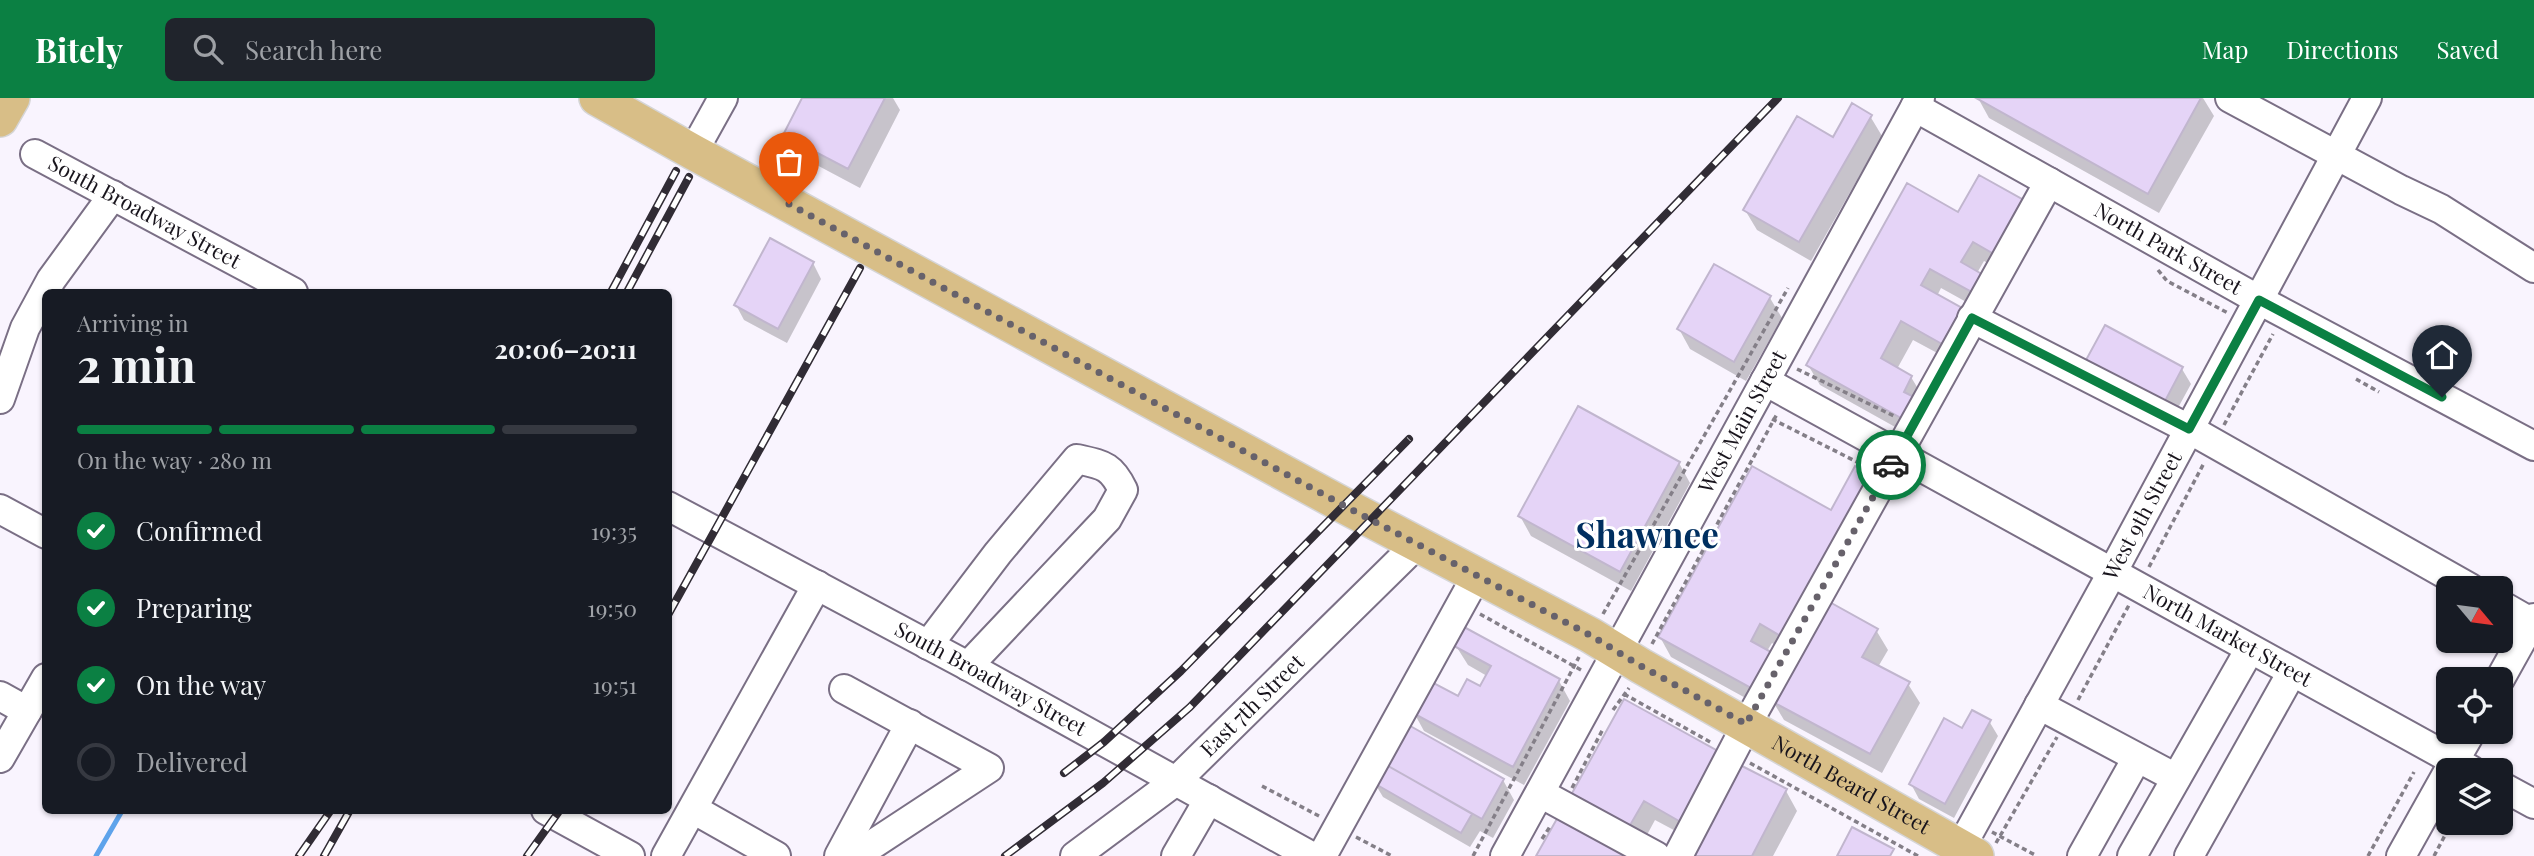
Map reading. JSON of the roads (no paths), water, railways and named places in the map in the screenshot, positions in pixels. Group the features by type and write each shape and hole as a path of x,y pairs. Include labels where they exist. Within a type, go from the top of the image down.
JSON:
{"main road":[{"path":"0,119 12,98"},
{"name":"North Beard Street","path":"597,98 1477,575 1615,665 1739,739 1964,853"}],"street":[{"path":"693,152 723,98"},
{"path":"2230,98 2441,209 2534,268"},
{"name":"West 9th Street","path":"1964,853 2039,705 2367,98"},
{"name":"North Park Street","path":"1918,102 2049,182 2259,300 2534,446"},
{"name":"West Main Street","path":"1506,856 1551,799 1615,665 1762,414 1771,370 1918,102"},
{"name":"South Broadway Street","path":"35,154 113,195 258,284 280,289"},
{"path":"1678,856 1739,739 2049,182"},
{"path":"46,289 113,195"},
{"path":"0,399 25,328 42,297"},
{"path":"1972,318 2189,429 2449,576"},
{"name":"North Market Street","path":"1771,370 1891,465 2112,573 2292,672 2439,758"},
{"path":"928,645 998,553 1077,459 1098,464 1115,473 1123,491 1107,519 968,666"},
{"name":"South Broadway Street","path":"672,508 968,666 1209,799 1295,852"},
{"path":"0,509 42,532"},
{"name":"East 7th Street","path":"1075,856 1175,781 1417,544"},
{"path":"1322,856 1477,575"},
{"path":"666,856 817,585"},
{"path":"2507,667 2533,622 2513,611"},
{"path":"2132,856 2250,649"},
{"path":"2189,856 2292,672"},
{"path":"0,758 42,685"},
{"path":"844,690 989,768 855,856"},
{"path":"0,696 27,711"},
{"path":"2039,705 2176,779"},
{"path":"839,856 910,724"},
{"path":"2082,856 2137,758"},
{"path":"2513,793 2534,804"},
{"path":"1176,856 1209,799"},
{"path":"1551,799 1656,856"},
{"path":"2402,856 2436,801"},
{"path":"693,809 776,856"},
{"path":"553,814 630,856"}],"waterway":[{"path":"96,856 120,814"}],"railway":[{"path":"1005,856 1103,783 1190,707 1778,98"},
{"path":"613,289 676,171"},
{"path":"629,289 689,177"},
{"path":"672,608 860,268"},
{"path":"1064,773 1104,742 1181,671 1409,439"},
{"path":"299,856 328,814"},
{"path":"324,856 348,814"},
{"path":"527,856 557,814"}],"district":[{"name":"Shawnee","path":"1647,536"}]}
